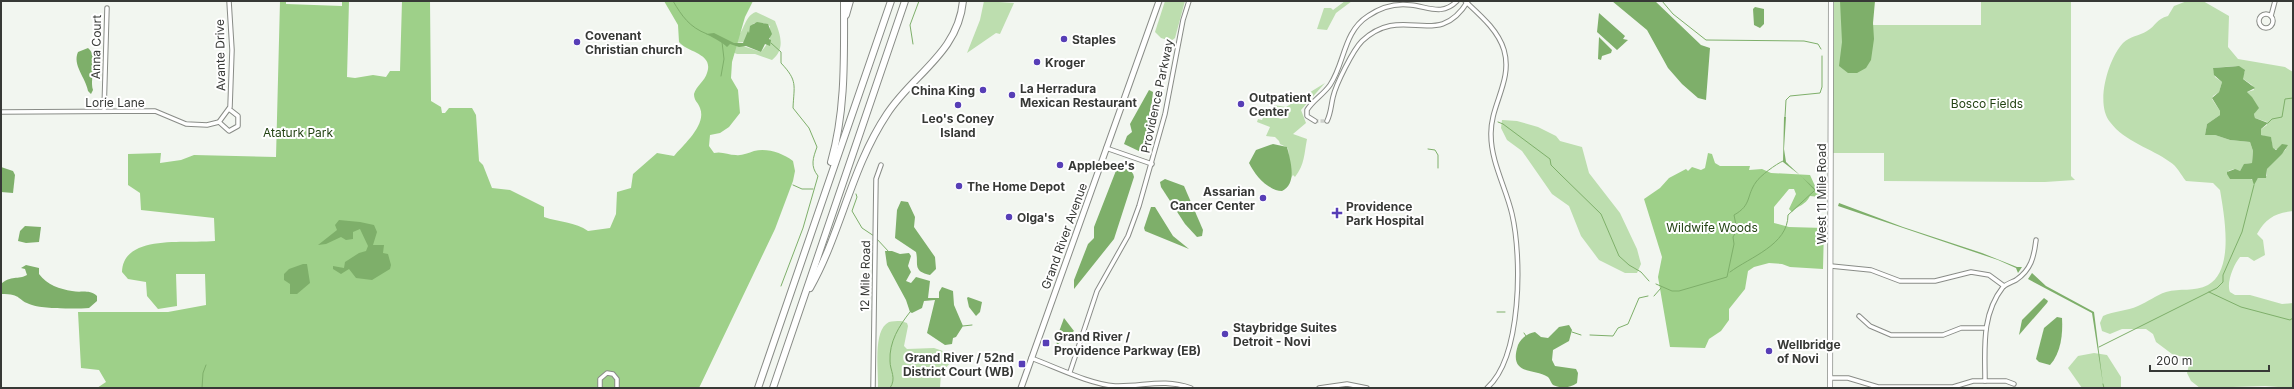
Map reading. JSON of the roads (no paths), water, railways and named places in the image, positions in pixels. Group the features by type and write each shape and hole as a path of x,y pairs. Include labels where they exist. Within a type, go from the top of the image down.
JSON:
{"highway":[{"path":"827,185 838,138 841,108 844,1"},
{"path":"844,36 850,1"},
{"path":"758,388 891,1"},
{"path":"773,388 905,1"},
{"path":"802,302 822,266 851,184 872,140 887,113 952,39 960,23 962,2"}],"main road":[{"name":"Grand River Avenue","path":"1020,388 1159,1"}],"street":[{"name":"Avante Drive","path":"219,122 224,118 229,109 232,50 229,1"},
{"name":"Providence Parkway","path":"1070,372 1097,291 1134,224 1152,164 1168,102 1183,20 1189,1"},
{"path":"1315,121 1307,116 1307,110 1330,86 1339,68 1348,39 1362,20 1374,12 1389,6 1413,5 1439,10 1449,8 1457,1"},
{"name":"West 11 Mile Road","path":"1830,388 1831,1"},
{"path":"2270,16 2274,8 2275,1"},
{"path":"1327,121 1333,96 1352,56 1366,37 1384,27 1396,24 1440,26 1451,21 1467,2 1496,34 1504,54 1505,81 1493,114 1491,141 1512,215 1518,261 1516,302 1507,353 1499,373 1487,388"},
{"name":"Anna Court","path":"104,111 107,8"},
{"path":"219,122 229,131 238,126 238,116 229,109"},
{"name":"Lorie Lane","path":"1,112 155,111 186,124 207,125 219,122"},
{"path":"1106,148 1152,164"},
{"name":"12 Mile Road","path":"873,388 876,179 881,165"},
{"path":"1985,381 1985,328 1993,304 2004,286 2021,276 2028,269 2035,253 2036,240"},
{"path":"1831,266 1871,270 1900,281 1934,281 1971,272 1988,275 2004,286"},
{"path":"1859,316 1870,326 1891,335 1943,335 1961,328 1985,328"},
{"path":"1031,358 1099,383 1114,386 1168,382 1191,388"},
{"path":"600,388 600,379 604,374 610,373 617,379 617,388"},
{"path":"1830,378 1848,378 1878,387 1953,388 1973,381 2014,384"},
{"path":"1319,388 1347,384 1368,388"}],"waterway":[{"path":"673,1 680,12 695,28 707,34"},
{"path":"913,44 910,25 919,1"},
{"path":"1662,1 1673,14 1706,40 1804,41 1818,44 1821,49"},
{"path":"721,76 724,59 722,42"},
{"path":"771,43 781,52 781,63 793,79 793,108 809,128 817,147 813,158 813,165 818,176 803,228 781,286"},
{"path":"1785,117 1786,100 1790,96 1820,93 1822,87 1822,56"},
{"path":"2268,123 2272,119 2282,117 2285,99 2293,98"},
{"path":"1498,122 1503,124 1550,159 1551,165 1601,214 1619,256 1629,265 1641,272 1649,281"},
{"path":"1428,149 1435,150 1438,155 1438,168"},
{"path":"1656,284 1672,291 1679,291 1727,277 1734,244 1733,237 1737,230 1734,215 1744,208 1758,179 1768,170 1783,161"},
{"path":"793,185 802,189 813,189"},
{"path":"2099,347 2217,288 2223,282 2223,275 2242,232 2254,185"},
{"path":"1730,272 1775,242 1782,234 1788,215 1814,191"},
{"path":"856,194 857,197 852,211 862,228 874,236"},
{"path":"876,238 889,252"},
{"path":"1654,296 1661,288"},
{"path":"2209,292 2241,307 2290,320 2293,318"},
{"path":"1590,335 1613,336 1618,328 1628,324 1639,298 1648,296"},
{"path":"890,388 893,381 890,365 891,347 902,323 910,312"},
{"path":"1497,312 1505,312"},
{"path":"963,326 972,325"},
{"path":"1572,332 1581,335"},
{"path":"202,388 203,373 206,365"},
{"path":"2103,384 2104,388"}],"tunnel":[{"path":"1315,121 1327,121"}],"place":[{"name":"Staples","path":"1064,39"},
{"name":"Covenant Christian church","path":"577,42"},
{"name":"Kroger","path":"1037,62"},
{"name":"China King","path":"983,90"},
{"name":"La Herradura Mexican Restaurant","path":"1012,95"},
{"name":"Outpatient Center","path":"1241,104"},
{"name":"Leo's Coney Island","path":"958,105"},
{"name":"Applebee's","path":"1060,165"},
{"name":"The Home Depot","path":"959,186"},
{"name":"Assarian Cancer Center","path":"1263,198"},
{"name":"Providence Park Hospital","path":"1337,213"},
{"name":"Olga's","path":"1009,217"},
{"name":"Staybridge Suites Detroit - Novi","path":"1225,334"},
{"name":"Grand River / Providence Parkway (EB)","path":"1046,343"},
{"name":"Wellbridge of Novi","path":"1769,351"},
{"name":"Grand River / 52nd District Court (WB)","path":"1022,364"}],"park label":[{"name":"Bosco Fields","path":"1987,103"},
{"name":"Ataturk Park","path":"298,132"},
{"name":"Wildwife Woods","path":"1712,227"}]}
